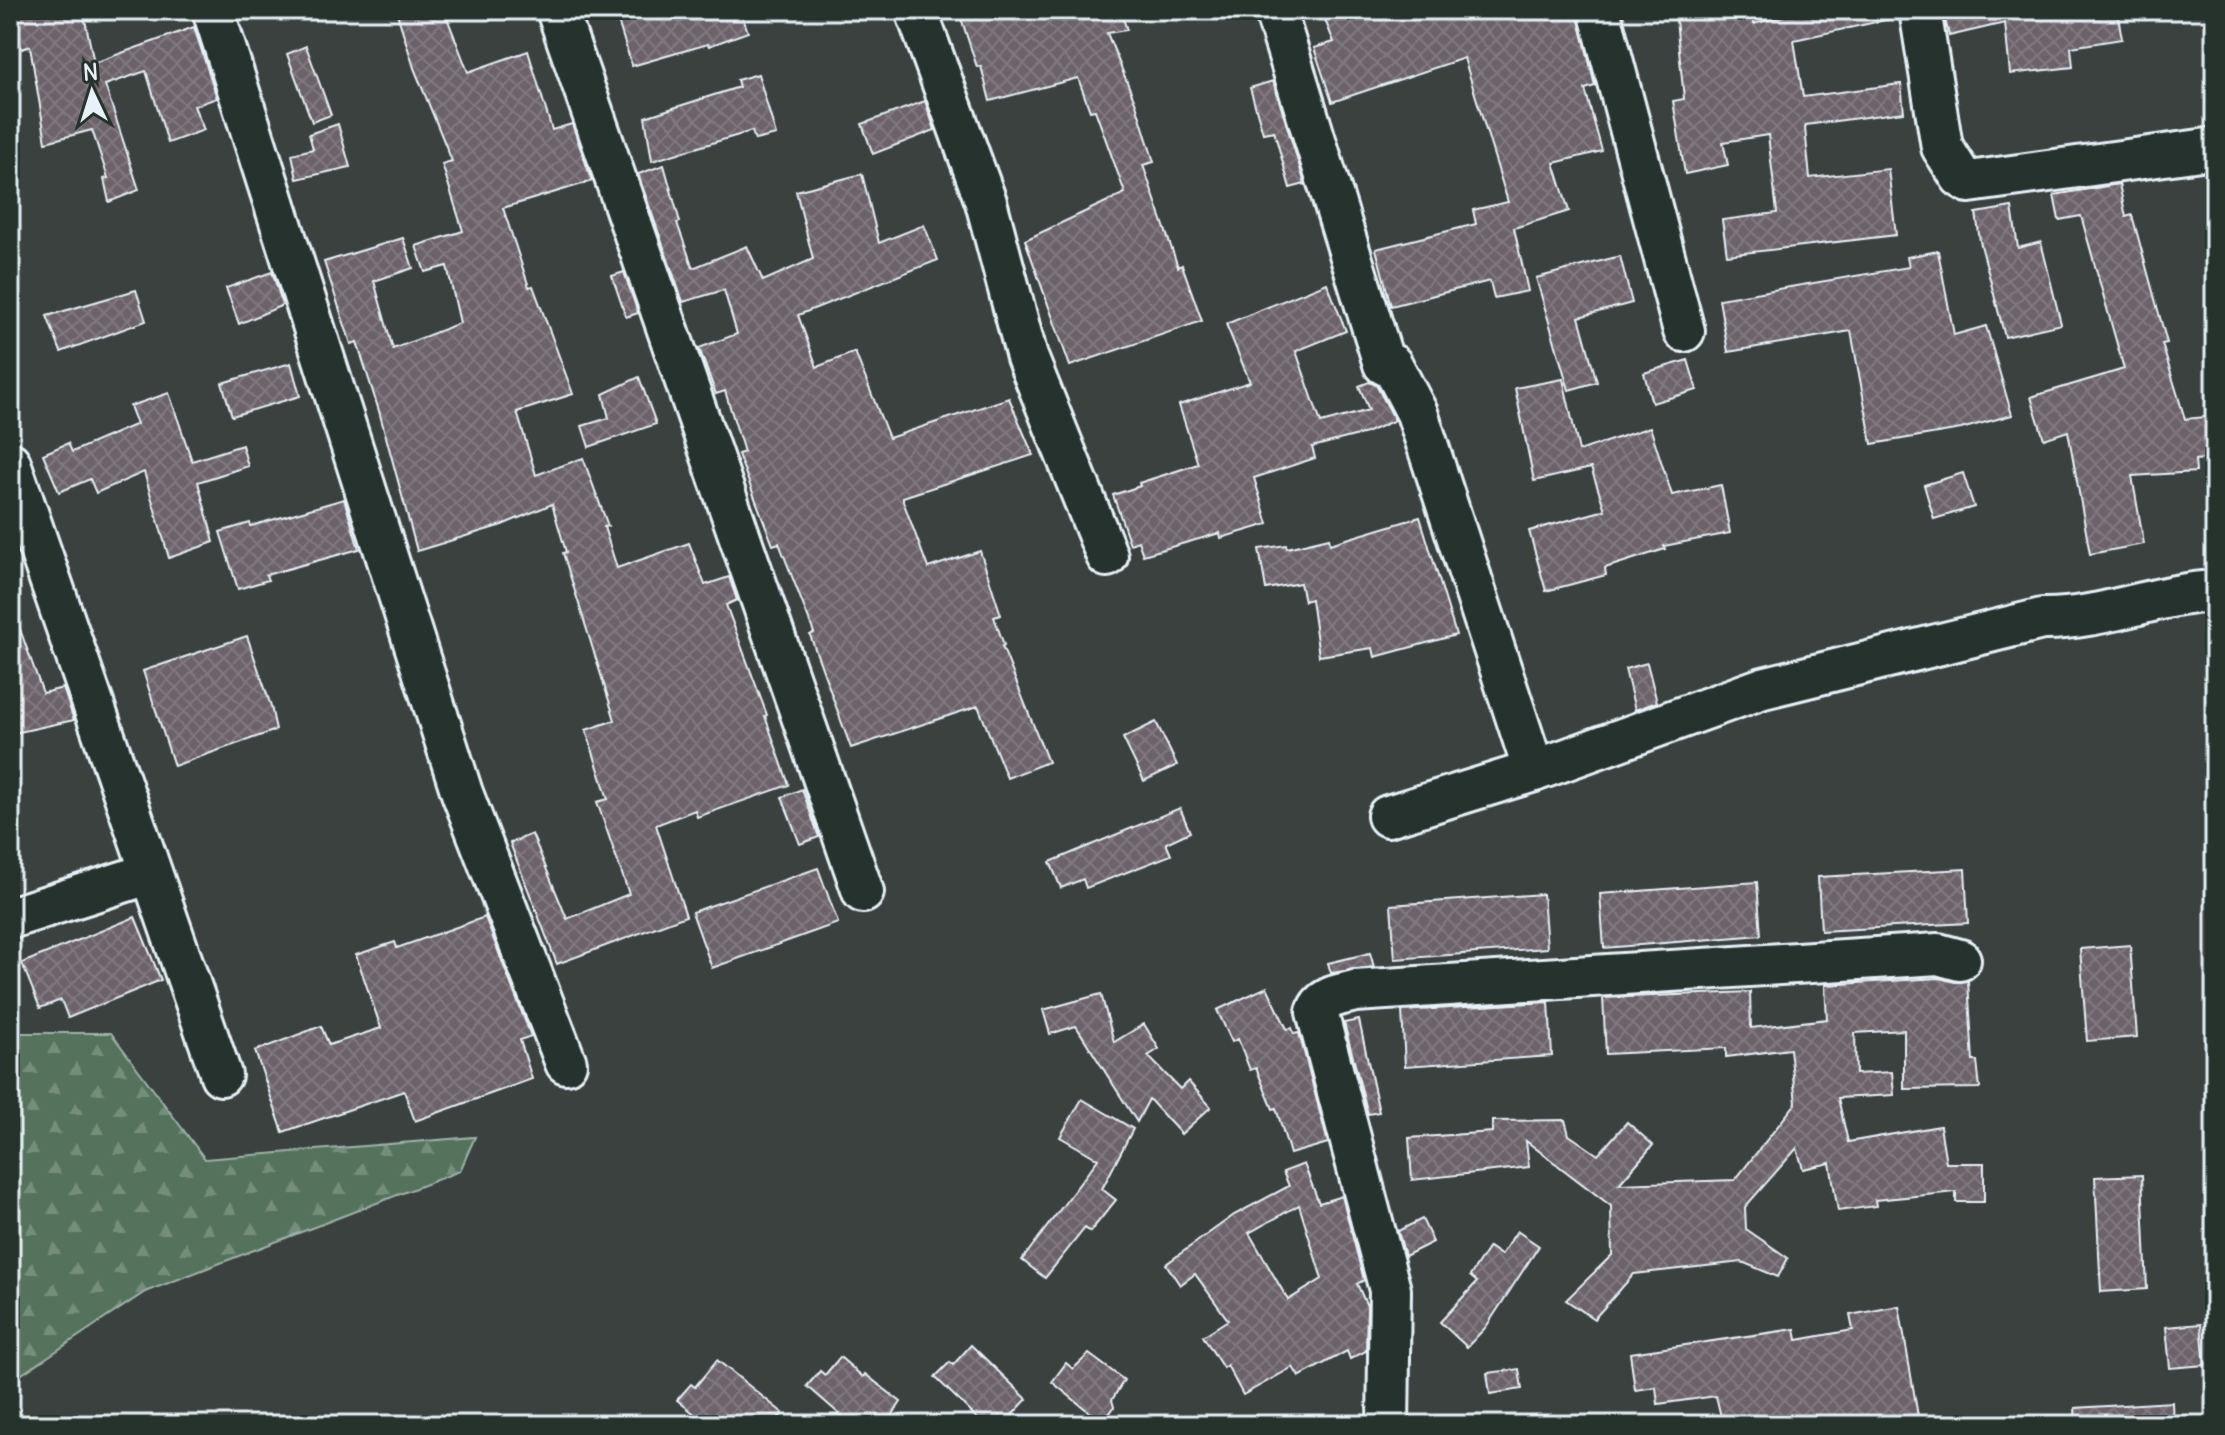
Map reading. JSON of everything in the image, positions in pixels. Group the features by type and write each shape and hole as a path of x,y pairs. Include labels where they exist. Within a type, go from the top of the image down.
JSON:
{"street":[{"path":"213,10 462,793 566,1063"},
{"path":"557,10 863,892"},
{"path":"916,10 986,202 1027,357 1107,556"},
{"path":"1275,10 1384,364 1392,365 1417,413 1534,771"},
{"path":"1599,10 1684,331"},
{"path":"1920,10 1942,147 1961,177 1969,182 2215,148"},
{"path":"10,463 25,553 151,873 221,1075"},
{"path":"1388,816 1534,771 1763,688 2042,619 2071,620 2186,592 2215,591"},
{"path":"10,918 151,873"},
{"path":"1388,1425 1390,1290 1317,1012 1325,1000 1355,991 1938,954 1960,960"}],"green space":[{"path":"10,1033 111,1033 205,1159 475,1137 460,1171 145,1292 10,1382"}],"building":[{"path":"10,10 83,10 94,63 194,27 217,98 194,106 204,130 168,143 146,71 105,85 139,190 109,202 104,179 108,178 92,130 46,142 30,46 22,49 16,34 10,36"},
{"path":"396,10 444,10 468,72 528,51 552,130 572,124 592,181 503,208 529,287 533,286 573,394 517,412 536,475 583,458 608,526 604,527 617,568 689,543 705,585 729,577 737,600 726,605 789,785 697,817 695,810 656,825 686,916 557,964 510,843 532,834 567,919 629,894 597,802 608,799 586,730 615,720 563,553 566,552 552,504 502,525 417,551 357,342 351,344 324,262 403,238 413,268 374,281 393,349 460,323 447,266 425,272 416,246 463,231 442,164 452,161 414,68"},
{"path":"656,10 740,10 748,32 709,46 632,66 618,21"},
{"path":"978,10 1120,10 1127,30 1107,33 1136,104 1154,162 1143,165 1178,267 1182,265 1202,321 1070,366 1025,240 1125,193 1095,110 1090,111 1078,78 990,101 981,66 977,67 960,15"},
{"path":"1321,10 1577,10 1595,86 1585,89 1602,151 1554,163 1569,211 1514,228 1528,291 1494,298 1490,281 1391,306 1376,249 1476,224 1473,210 1508,202 1464,58 1332,102 1314,48 1334,42"},
{"path":"1675,10 1753,10 1754,24 1805,10 1890,10 1890,19 1794,40 1803,97 1901,84 1904,112 1806,125 1805,128 1810,178 1888,169 1896,235 1727,255 1722,220 1777,213 1768,135 1723,142 1728,165 1685,174 1673,101 1684,99"},
{"path":"1943,10 2117,10 2122,39 2071,47 2073,67 2010,74 2005,23 1949,36"},
{"path":"306,46 331,115 312,122 287,54"},
{"path":"758,74 776,135 755,140 752,131 652,161 645,117 739,87 737,80"},
{"path":"1273,81 1305,184 1290,188 1274,131 1263,133 1250,88"},
{"path":"925,101 935,130 873,154 862,124"},
{"path":"338,124 350,167 297,179 292,154 313,149 309,134"},
{"path":"664,165 680,222 677,223 693,268 747,246 763,281 813,259 796,191 862,174 879,243 924,225 938,260 798,315 817,367 855,352 889,438 1009,398 1033,455 903,497 903,501 928,568 980,551 1001,615 994,617 1002,646 1048,762 1007,778 978,706 851,748 810,635 814,633 779,543 773,545 738,454 744,452 725,391 716,394 699,348 737,334 724,290 683,302 638,174"},
{"path":"2119,184 2126,217 2132,215 2167,343 2162,344 2185,419 2215,416 2215,458 2195,460 2196,472 2132,476 2144,544 2090,554 2068,431 2044,439 2031,397 2124,369 2081,216 2059,220 2054,195"},
{"path":"2012,207 2018,248 2041,242 2061,324 2005,337 1980,241 1976,213"},
{"path":"1938,251 1954,335 1986,326 2012,415 1961,429 1872,444 1851,331 1728,352 1719,299 1909,267 1907,257"},
{"path":"1620,256 1632,303 1579,317 1597,382 1569,390 1536,278"},
{"path":"272,272 283,305 239,324 226,288"},
{"path":"624,272 638,313 626,317 612,276"},
{"path":"1327,283 1346,331 1296,351 1321,423 1369,410 1359,386 1369,382 1376,385 1395,420 1366,433 1312,447 1315,458 1254,478 1268,524 1221,538 1220,533 1143,555 1138,541 1130,544 1113,495 1198,464 1179,405 1250,382 1226,324"},
{"path":"136,290 146,321 61,352 47,316"},
{"path":"1688,360 1697,390 1652,403 1644,373"},
{"path":"291,363 300,396 232,416 222,383"},
{"path":"639,377 656,424 589,447 582,426 609,418 603,394"},
{"path":"1563,379 1579,451 1650,427 1672,495 1721,485 1730,533 1664,546 1665,549 1605,568 1606,575 1546,591 1529,531 1605,510 1591,468 1534,481 1515,388"},
{"path":"169,393 192,461 242,445 248,466 198,482 214,542 169,558 144,472 96,493 90,479 59,492 43,454 68,443 72,452 137,424 130,406"},
{"path":"1963,473 1974,507 1934,519 1924,485"},
{"path":"344,499 359,549 266,575 268,580 238,589 220,532"},
{"path":"1420,517 1456,635 1375,657 1373,648 1319,656 1311,599 1304,601 1300,583 1266,589 1259,549 1286,545 1287,548 1329,538 1330,544"},
{"path":"13,610 43,693 63,688 74,720 10,734 10,611"},
{"path":"247,636 276,730 174,766 143,671"},
{"path":"1647,663 1657,702 1635,710 1625,669"},
{"path":"1156,722 1177,765 1144,781 1123,738"},
{"path":"802,789 819,837 800,844 782,797"},
{"path":"1180,808 1190,832 1166,843 1171,855 1086,888 1083,879 1061,888 1050,862"},
{"path":"818,868 838,923 712,968 692,912"},
{"path":"1965,869 1968,923 1821,931 1818,877"},
{"path":"1757,882 1761,935 1604,948 1600,894"},
{"path":"1543,894 1547,948 1395,959 1391,905"},
{"path":"135,917 161,980 68,1018 61,1000 40,1008 22,963"},
{"path":"485,917 531,1036 520,1040 532,1079 415,1121 404,1091 283,1132 255,1051 321,1026 329,1045 381,1028 356,955 395,942 397,948"},
{"path":"2130,945 2137,1037 2087,1041 2080,949"},
{"path":"1370,953 1374,967 1331,973 1328,963"},
{"path":"1939,978 1968,981 1973,1061 1977,1061 1980,1088 1904,1089 1904,1030 1855,1033 1856,1074 1892,1072 1894,1095 1838,1098 1848,1142 1940,1126 1946,1163 1984,1163 1984,1202 1956,1202 1956,1192 1875,1200 1876,1206 1838,1211 1830,1163 1803,1169 1797,1148 1745,1207 1746,1229 1788,1258 1778,1277 1742,1262 1634,1274 1594,1319 1566,1300 1612,1255 1611,1206 1526,1141 1529,1167 1412,1180 1409,1138 1492,1132 1492,1121 1565,1120 1569,1135 1598,1155 1627,1122 1653,1145 1619,1184 1735,1180 1796,1103 1790,1049 1726,1057 1726,1048 1606,1054 1603,998 1750,992 1751,1028 1827,1019 1825,985"},
{"path":"1267,987 1287,1029 1292,1028 1294,1034 1299,1033 1328,1143 1290,1154 1276,1108 1273,1109 1256,1068 1250,1070 1238,1039 1232,1042 1217,1010"},
{"path":"1101,994 1114,1042 1144,1024 1159,1049 1148,1056 1180,1089 1188,1081 1211,1107 1181,1134 1149,1099 1137,1122 1076,1026 1050,1034 1043,1010"},
{"path":"1549,1002 1552,1056 1405,1066 1402,1011"},
{"path":"1359,1020 1379,1112 1368,1114 1344,1023"},
{"path":"1082,1099 1133,1129 1102,1189 1116,1200 1090,1232 1085,1228 1045,1278 1022,1260 1098,1159 1060,1137"},
{"path":"1304,1164 1319,1203 1342,1196 1364,1280 1357,1284 1367,1306 1366,1351 1350,1359 1347,1351 1299,1377 1293,1367 1243,1395 1227,1365 1223,1368 1203,1336 1228,1320 1195,1274 1180,1285 1166,1264 1234,1215 1289,1186 1283,1172","holes":["1299,1205 1322,1279 1288,1300 1249,1233"]},
{"path":"2142,1175 2147,1289 2101,1292 2095,1177"},
{"path":"1422,1219 1433,1242 1405,1256 1398,1231"},
{"path":"1517,1231 1539,1246 1486,1327 1467,1347 1440,1322 1477,1282 1470,1276 1489,1247 1501,1255"},
{"path":"1899,1306 1918,1416 1866,1425 1723,1425 1716,1396 1658,1404 1656,1387 1635,1390 1630,1353 1795,1329 1797,1340 1853,1330 1850,1315"},
{"path":"2201,1324 2205,1365 2170,1368 2166,1327"},
{"path":"971,1345 1027,1399 1003,1425 984,1425 935,1377 950,1362 953,1365"},
{"path":"1089,1354 1124,1380 1112,1400 1114,1407 1103,1423 1052,1382 1066,1363 1073,1369"},
{"path":"840,1357 863,1377 865,1374 901,1402 886,1425 852,1425 807,1386 820,1371 825,1375"},
{"path":"717,1360 783,1413 772,1425 708,1425 677,1400 691,1384 695,1387"},
{"path":"1519,1369 1522,1389 1490,1394 1487,1373"},
{"path":"2172,1402 2173,1425 2076,1425 2075,1408"}]}
